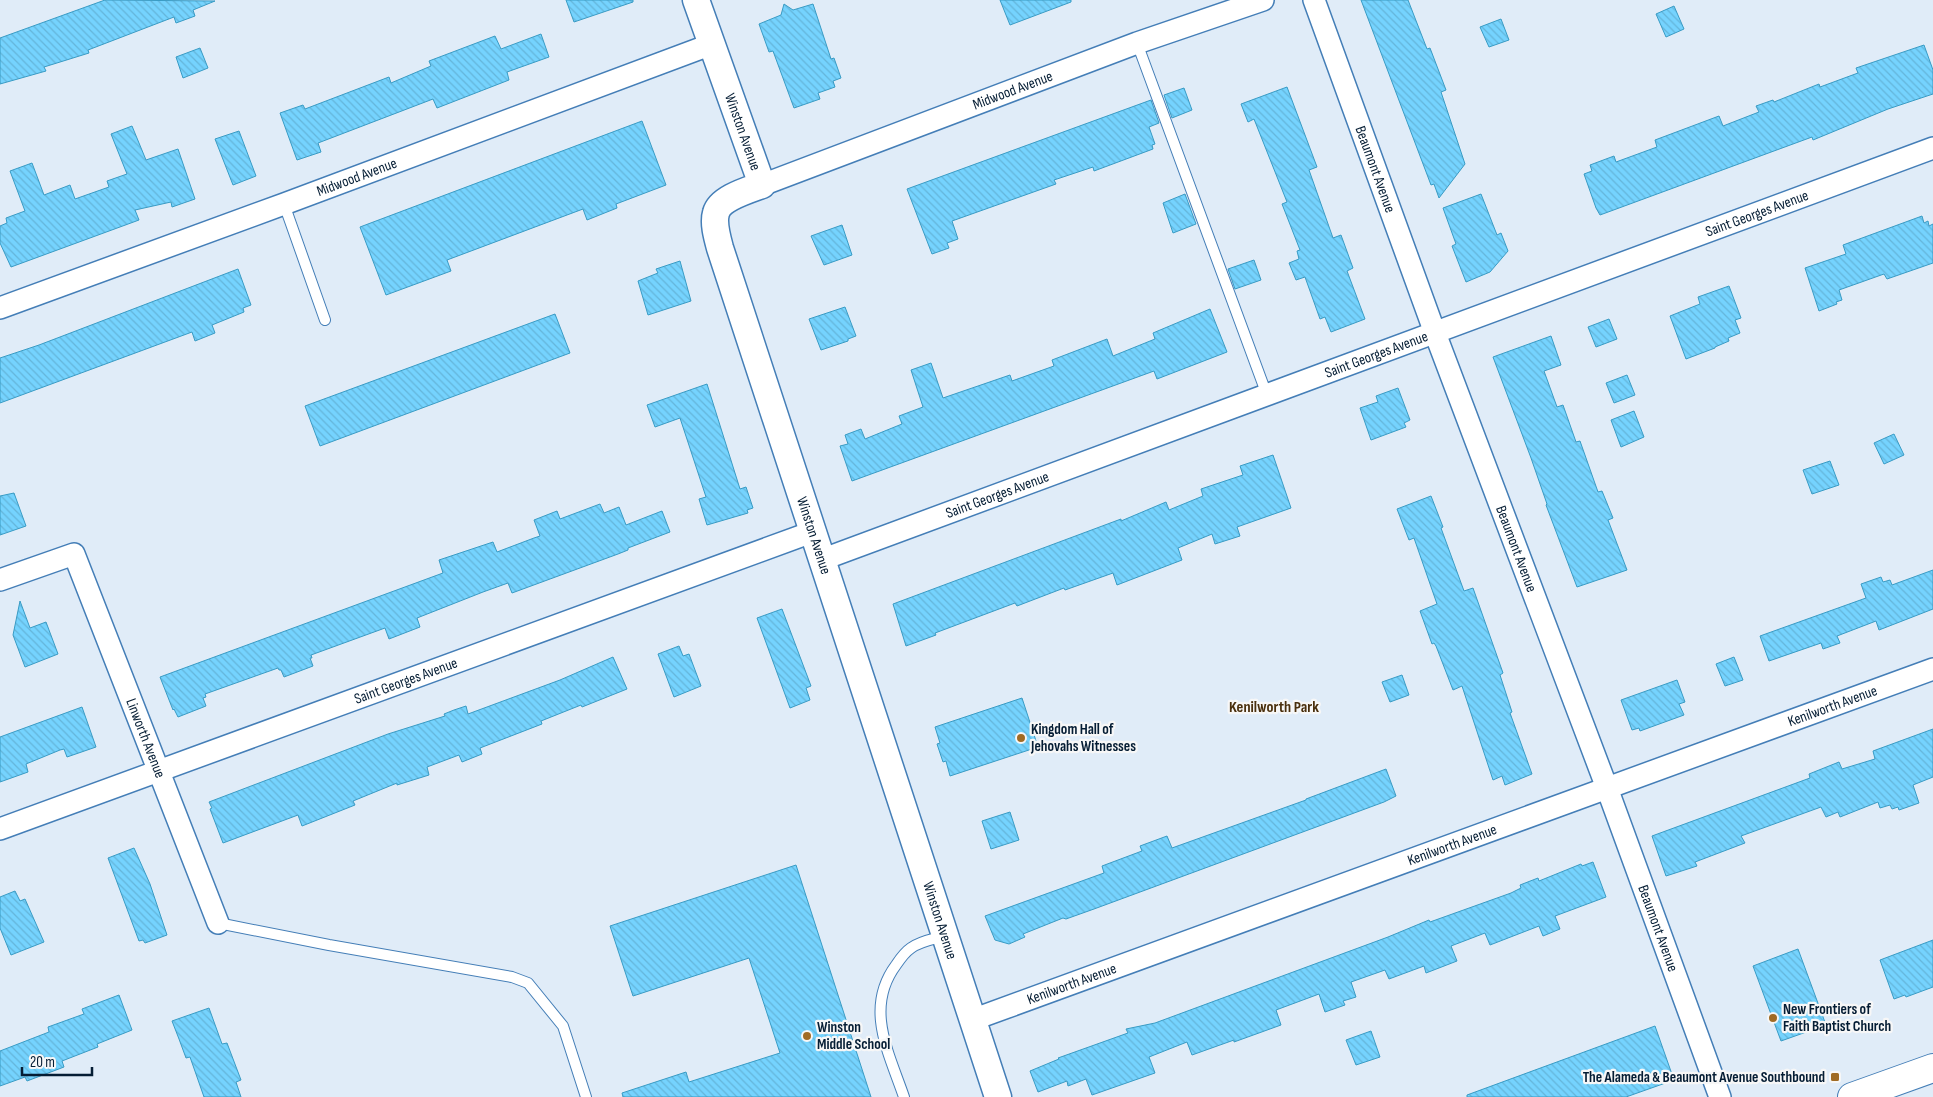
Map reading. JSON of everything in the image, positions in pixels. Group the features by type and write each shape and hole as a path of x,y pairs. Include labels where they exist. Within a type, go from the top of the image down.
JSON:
{"main road":[{"path":"1852,1097 1930,1072"}],"street":[{"name":"Winston Avenue","path":"696,0 762,185 726,200 716,211 715,227 720,248 998,1097"},
{"name":"Midwood Avenue","path":"762,185 1137,43 1263,0"},
{"name":"Beaumont Avenue","path":"1314,0 1435,333 1607,788 1720,1097"},
{"name":"Midwood Avenue","path":"0,308 712,44"},
{"name":"Saint Georges Avenue","path":"821,560 1933,148"},
{"name":"Saint Georges Avenue","path":"0,829 812,532"},
{"name":"Linworth Avenue","path":"0,580 74,554 218,923"},
{"name":"Kenilworth Avenue","path":"972,1020 1933,669"}],"lane":[{"path":"1137,43 1267,395"},
{"path":"284,204 325,320"},
{"path":"218,923 329,945 512,977 528,983 563,1026 586,1097"},
{"path":"904,1097 879,1020 883,987 890,972 912,947 945,936"}],"building":[{"path":"105,0 215,1 193,10 195,16 176,23 174,17 88,50 89,53 44,67 46,71 0,84 0,38"},
{"path":"566,0 633,0 633,2 574,22"},
{"path":"1000,0 1071,0 1071,2 1010,25"},
{"path":"1361,0 1408,0 1427,49 1430,48 1446,90 1441,92 1465,164 1439,198 1434,184 1431,185"},
{"path":"784,4 793,10 813,4 831,59 834,58 841,78 833,81 835,87 818,93 820,99 794,108 773,51 769,52 759,24 781,15"},
{"path":"1674,6 1684,29 1666,37 1656,14"},
{"path":"1501,19 1509,40 1489,47 1480,27"},
{"path":"541,34 549,57 507,72 509,80 437,108 433,99 318,143 321,152 297,160 280,113 303,105 305,109 389,77 391,83 431,66 429,61 495,36 501,49"},
{"path":"1924,45 1933,70 1933,94 1888,109 1813,140 1812,137 1600,215 1596,208 1584,174 1592,171 1590,165 1614,156 1616,162 1657,147 1655,140 1719,116 1723,126 1759,112 1756,106 1773,100 1774,102 1819,84 1820,87 1858,73 1856,68"},
{"path":"200,48 208,68 183,78 176,57"},
{"path":"1287,87 1317,167 1309,170 1333,238 1341,235 1353,268 1347,271 1365,319 1331,332 1325,317 1320,319 1305,277 1296,280 1289,263 1299,259 1297,251 1300,250 1282,204 1287,202 1254,119 1248,122 1241,104"},
{"path":"1184,88 1192,110 1172,118 1164,95"},
{"path":"1151,100 1159,123 1149,127 1155,144 1152,145 1153,149 1094,171 1093,167 1054,180 1056,184 952,221 958,239 947,243 949,248 932,254 907,189"},
{"path":"642,121 666,185 616,204 617,208 587,220 583,209 447,260 451,271 386,295 360,227"},
{"path":"132,126 146,160 178,149 195,199 172,207 171,202 135,210 139,220 11,267 0,243 0,226 7,223 6,218 25,211 10,171 32,163 44,195 70,185 75,199 109,187 107,181 127,174 111,134"},
{"path":"239,131 256,176 233,185 215,139"},
{"path":"1185,194 1196,224 1173,233 1163,203"},
{"path":"1481,194 1497,235 1501,233 1508,251 1490,272 1466,282 1452,246 1456,244 1443,208"},
{"path":"1922,216 1924,223 1928,221 1929,226 1933,224 1933,263 1887,279 1884,274 1839,290 1842,300 1819,311 1805,268 1846,254 1843,245"},
{"path":"842,225 852,255 824,265 811,236"},
{"path":"1254,260 1261,280 1235,289 1228,269"},
{"path":"680,261 691,301 648,315 638,281 658,273 656,269"},
{"path":"238,269 251,305 243,308 244,312 212,325 215,333 195,341 192,332 0,403 0,358"},
{"path":"1729,286 1741,318 1735,320 1740,333 1728,338 1729,341 1715,348 1686,359 1670,316 1700,304 1698,297"},
{"path":"845,307 856,336 848,339 848,341 821,350 809,319"},
{"path":"1210,309 1227,352 1157,379 1154,371 852,481 840,446 848,444 845,435 861,429 865,439 902,424 899,416 923,407 911,370 931,363 943,398 1010,375 1012,381 1054,366 1052,360 1107,339 1113,356 1155,339 1153,333"},
{"path":"555,314 570,353 320,446 305,406"},
{"path":"1609,319 1617,339 1596,347 1588,327"},
{"path":"1551,336 1561,365 1544,371 1557,407 1563,405 1576,442 1580,441 1598,492 1602,491 1613,518 1608,520 1627,570 1577,587 1493,357"},
{"path":"1627,375 1635,395 1614,403 1606,383"},
{"path":"707,384 740,489 746,487 753,508 747,510 748,513 707,525 699,499 706,497 680,418 655,427 647,405"},
{"path":"1398,388 1410,420 1404,423 1406,427 1371,440 1360,408 1378,402 1376,396"},
{"path":"1634,411 1644,437 1621,447 1611,420"},
{"path":"1894,434 1904,455 1884,464 1874,443"},
{"path":"1273,455 1291,508 1237,527 1240,536 1215,544 1212,534 1178,548 1182,560 1117,585 1113,573 1065,590 1064,588 1017,606 1015,603 906,646 893,604 1121,519 1121,521 1166,502 1169,510 1203,496 1201,489 1243,475 1240,466"},
{"path":"1830,461 1839,485 1812,494 1803,470"},
{"path":"14,493 26,526 0,535 0,496"},
{"path":"1431,496 1464,591 1473,588 1503,673 1500,675 1512,712 1510,713 1532,774 1505,785 1502,776 1493,780 1462,686 1453,690 1436,646 1434,643 1432,644 1420,611 1437,604 1414,538 1409,540 1397,509"},
{"path":"600,504 604,513 619,507 626,525 662,511 670,532 628,548 628,550 618,554 512,593 508,583 483,592 417,618 420,627 389,639 385,628 311,655 312,658 310,658 313,666 284,677 278,668 205,694 206,697 203,698 206,706 178,717 173,710 160,677 443,573 439,560 493,542 497,552 540,536 534,520 557,511 560,519"},
{"path":"1933,570 1933,609 1879,630 1876,621 1837,636 1840,643 1823,649 1821,643 1769,661 1760,636 1866,598 1861,584 1881,577 1883,582 1890,580 1892,585"},
{"path":"20,601 30,628 46,622 58,654 25,667 13,635"},
{"path":"782,609 811,686 806,688 810,700 790,708 757,618"},
{"path":"679,646 683,656 689,654 701,686 674,697 658,654"},
{"path":"613,657 627,689 541,721 542,724 480,748 482,754 462,762 459,755 427,767 429,775 397,785 397,783 353,801 355,805 302,826 298,815 223,843 209,802 388,734 445,716 444,714 454,710 466,706 468,714 560,680"},
{"path":"1734,657 1743,680 1725,686 1716,664"},
{"path":"1402,675 1409,695 1390,702 1382,682"},
{"path":"1677,680 1685,702 1679,704 1684,715 1640,731 1639,728 1632,730 1621,700"},
{"path":"1022,698 1038,747 950,776 946,761 943,762 937,744 940,743 935,727"},
{"path":"82,707 96,747 67,757 64,749 60,750 26,764 28,772 0,782 0,737"},
{"path":"1933,729 1933,777 1913,785 1919,803 1899,810 1898,807 1892,809 1890,805 1880,808 1878,802 1840,817 1838,812 1826,817 1821,807 1741,836 1745,843 1695,862 1697,866 1666,876 1652,836 1810,778 1809,774 1839,762 1842,769 1875,759 1873,751"},
{"path":"1386,769 1396,796 1384,802 1094,909 1066,919 1063,918 1023,934 1025,937 1009,944 995,940 985,916 1104,873 1102,866 1142,851 1140,846 1167,836 1172,848"},
{"path":"1010,812 1019,840 991,849 982,821"},
{"path":"134,848 150,884 167,935 145,943 143,940 139,941 108,858"},
{"path":"1593,862 1606,897 1555,916 1560,929 1543,936 1539,926 1490,945 1485,933 1451,946 1457,961 1426,973 1424,966 1389,979 1385,970 1351,982 1356,997 1343,1001 1345,1005 1325,1012 1319,994 1276,1010 1281,1025 1192,1055 1187,1042 1149,1057 1155,1073 1092,1095 1086,1079 1068,1086 1067,1081 1038,1092 1030,1071 1058,1058 1128,1033 1126,1029 1155,1023 1429,920 1430,922 1511,893 1521,888 1520,885 1538,878 1539,881 1581,864 1582,866"},
{"path":"796,865 871,1097 623,1097 622,1093 686,1072 689,1082 780,1053 749,958 633,996 610,926"},
{"path":"15,891 20,901 25,899 44,942 11,955 0,928 0,897"},
{"path":"1933,940 1933,987 1906,997 1905,995 1894,999 1880,960"},
{"path":"1798,949 1826,1025 1781,1041 1753,966"},
{"path":"119,995 132,1030 97,1044 98,1047 62,1061 64,1067 27,1081 25,1077 0,1086 0,1051 49,1032 48,1027 84,1014 82,1009"},
{"path":"209,1008 222,1044 227,1043 241,1080 236,1082 241,1097 204,1097 190,1057 186,1058 172,1021"},
{"path":"1655,1026 1674,1080 1626,1097 1467,1097 1467,1095"},
{"path":"1371,1031 1380,1057 1356,1065 1346,1040"}],"place":[{"name":"Kingdom Hall of Jehovahs Witnesses","path":"1021,738"},
{"name":"New Frontiers of Faith Baptist Church","path":"1773,1018"},
{"name":"Winston Middle School","path":"807,1036"},
{"name":"The Alameda & Beaumont Avenue Southbound","path":"1835,1077"}],"district":[{"name":"Kenilworth Park","path":"1274,706"}]}
